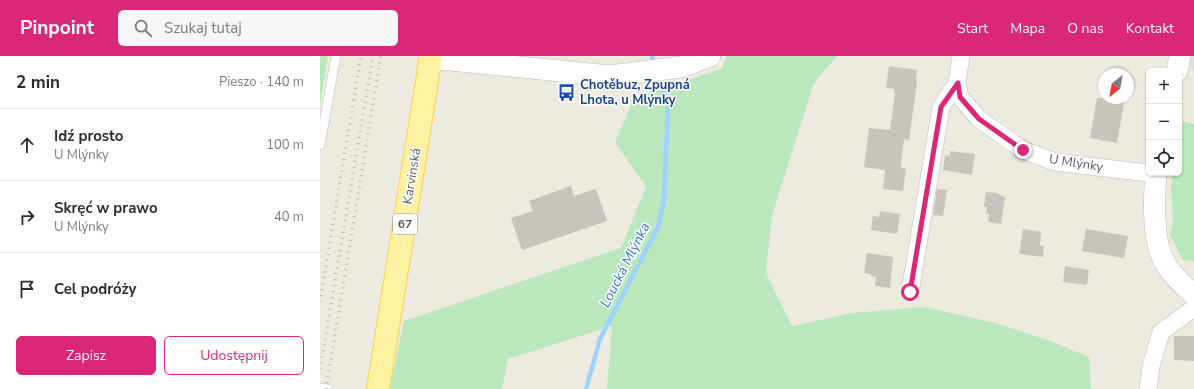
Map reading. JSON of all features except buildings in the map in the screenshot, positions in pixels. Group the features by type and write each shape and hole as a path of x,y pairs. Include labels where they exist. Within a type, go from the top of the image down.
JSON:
{"main road":[{"name":"Karvinská","path":"378,389 431,57"}],"street":[{"path":"431,57 610,76 681,67 710,56"},
{"name":"U Mlýnky","path":"961,56 958,83 960,97 979,119 1023,150 1055,162 1146,173"},
{"path":"1178,68 1180,56"},
{"name":"U Mlýnky","path":"910,292 941,107 958,83"},
{"path":"1156,176 1155,227 1160,254 1172,274 1194,295"},
{"path":"1148,389 1151,366 1161,332 1194,308"}],"lane":[{"path":"320,145 336,56"},
{"path":"320,388 328,389"}],"shaded area":[{"path":"1190,56 1194,56 1194,70 1186,68"}],"green space":[{"path":"320,56 328,56 320,104"},
{"path":"727,56 837,56 814,83 772,215 766,273 792,326 852,313 923,307 992,322 1050,341 1089,357 1091,389 607,389 612,326 508,359 502,389 390,389 404,321 621,248 646,187 615,142 634,98 721,69"},
{"path":"1182,121 1194,124 1194,261 1183,260 1170,235 1173,221 1171,186 1173,176 1182,176"}],"waterway":[{"name":"Loucká Mlýnka","path":"652,56 655,66"},
{"name":"Loucká Mlýnka","path":"586,389 600,339 658,227 664,200 668,105 659,77"}],"railway":[{"path":"320,302 361,56"},
{"path":"320,369 373,56"},
{"path":"326,389 381,56"}],"place":[{"name":"Chotěbuz, Zpupná Lhota, u Mlýnky","path":"567,92"}],"route":[{"path":"910,292 941,107 958,83 960,97 967,107 979,119 1023,150"}]}
